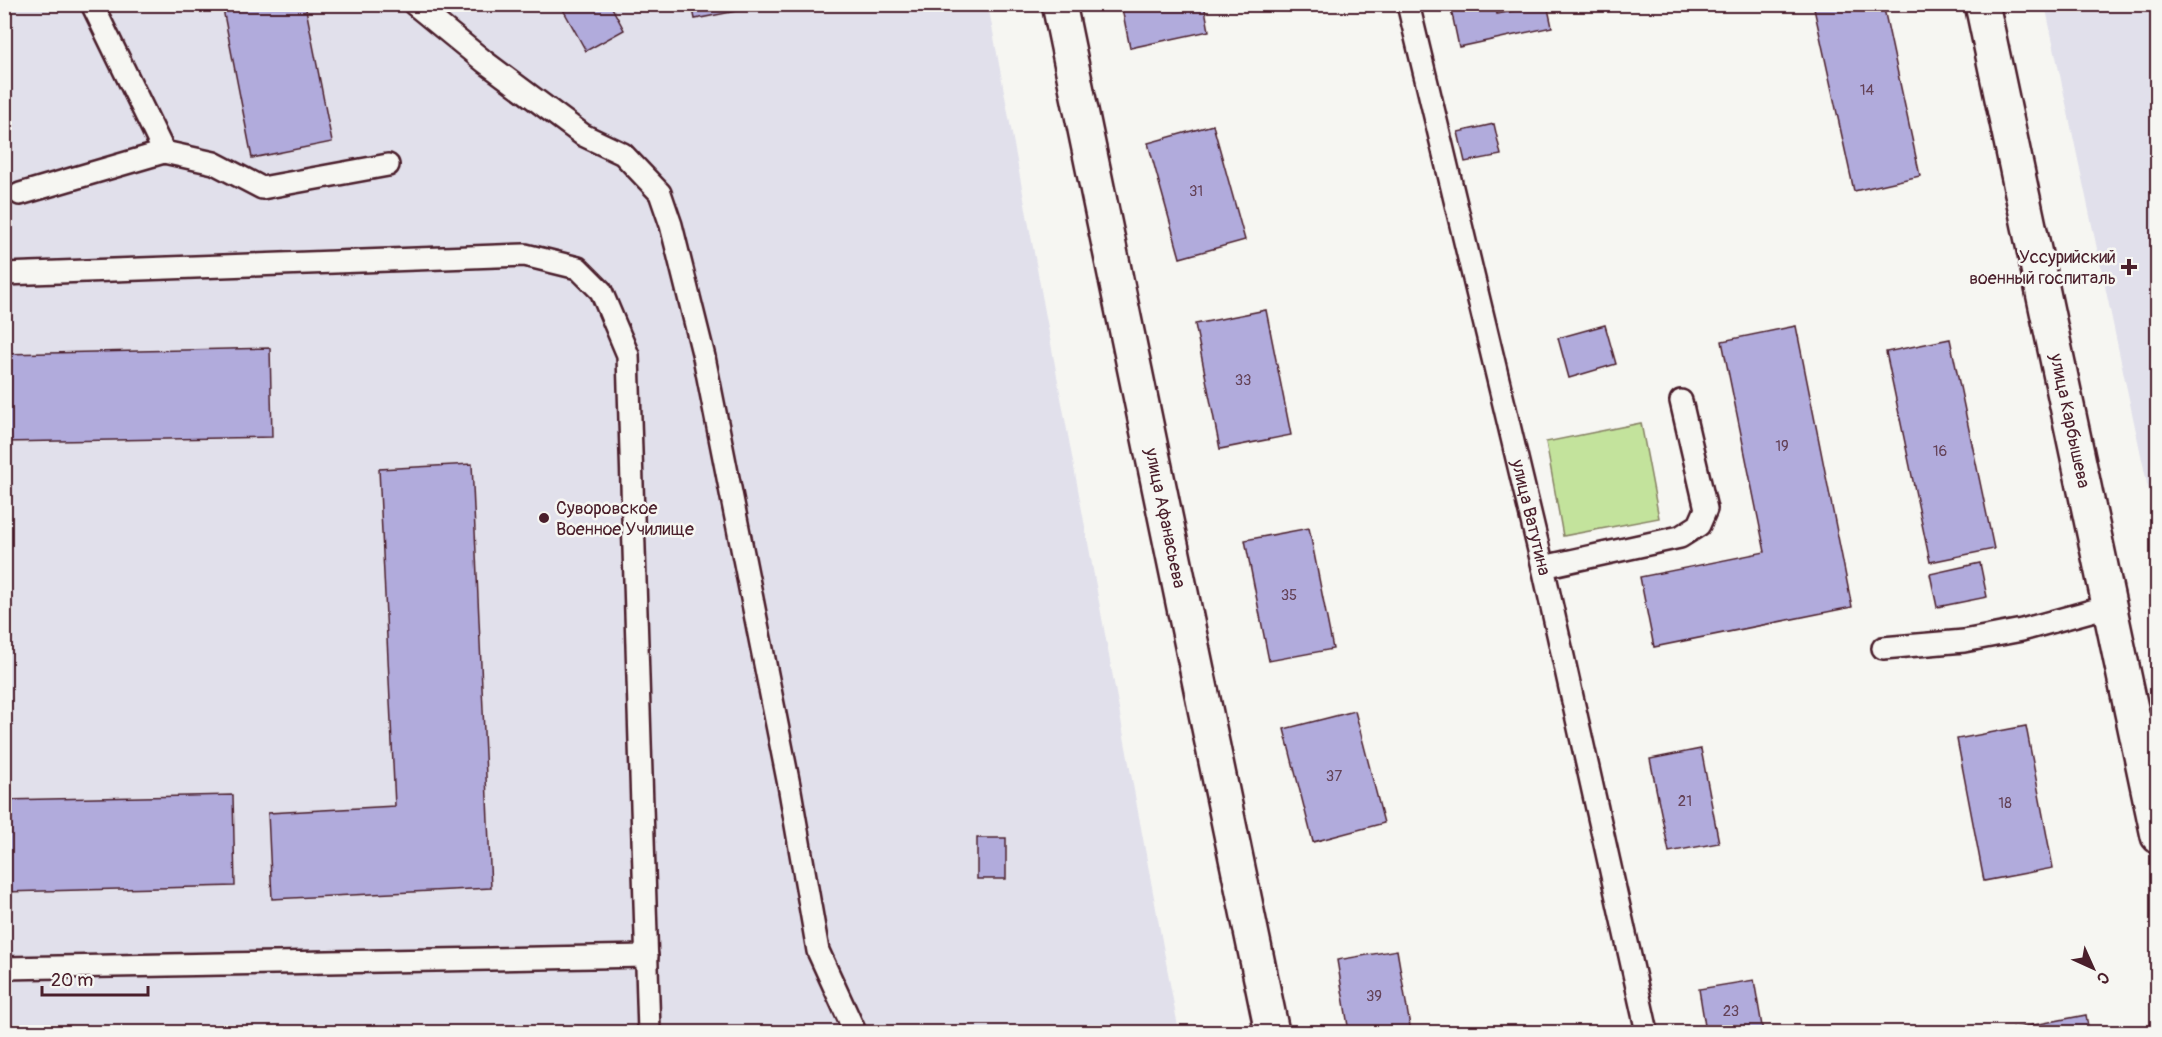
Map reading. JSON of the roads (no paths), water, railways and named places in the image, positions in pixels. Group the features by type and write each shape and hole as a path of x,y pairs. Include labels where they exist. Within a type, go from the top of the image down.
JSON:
{"street":[{"name":"улица Афанасьева","path":"1059,4 1272,1032"},
{"name":"улица Карбышева","path":"1982,4 2157,836"}],"lane":[{"path":"92,4 164,152"},
{"path":"414,4 485,62 583,135 623,154 660,193 671,225 704,357 789,785 818,951 855,1032"},
{"name":"улица Ватутина","path":"1408,4 1543,567 1647,1032"},
{"path":"20,194 164,152 214,163 262,188 388,165"},
{"path":"4,274 525,255 578,268 601,291 628,355 649,1032"},
{"path":"1543,567 1680,537 1699,525 1706,509 1681,401"},
{"path":"1883,648 1964,642 2022,630 2109,606"},
{"path":"4,968 647,956"}],"place":[{"name":"Уссурийский военный госпиталь","path":"2129,267"},
{"name":"Суворовское Военное Училище","path":"544,518"}]}
